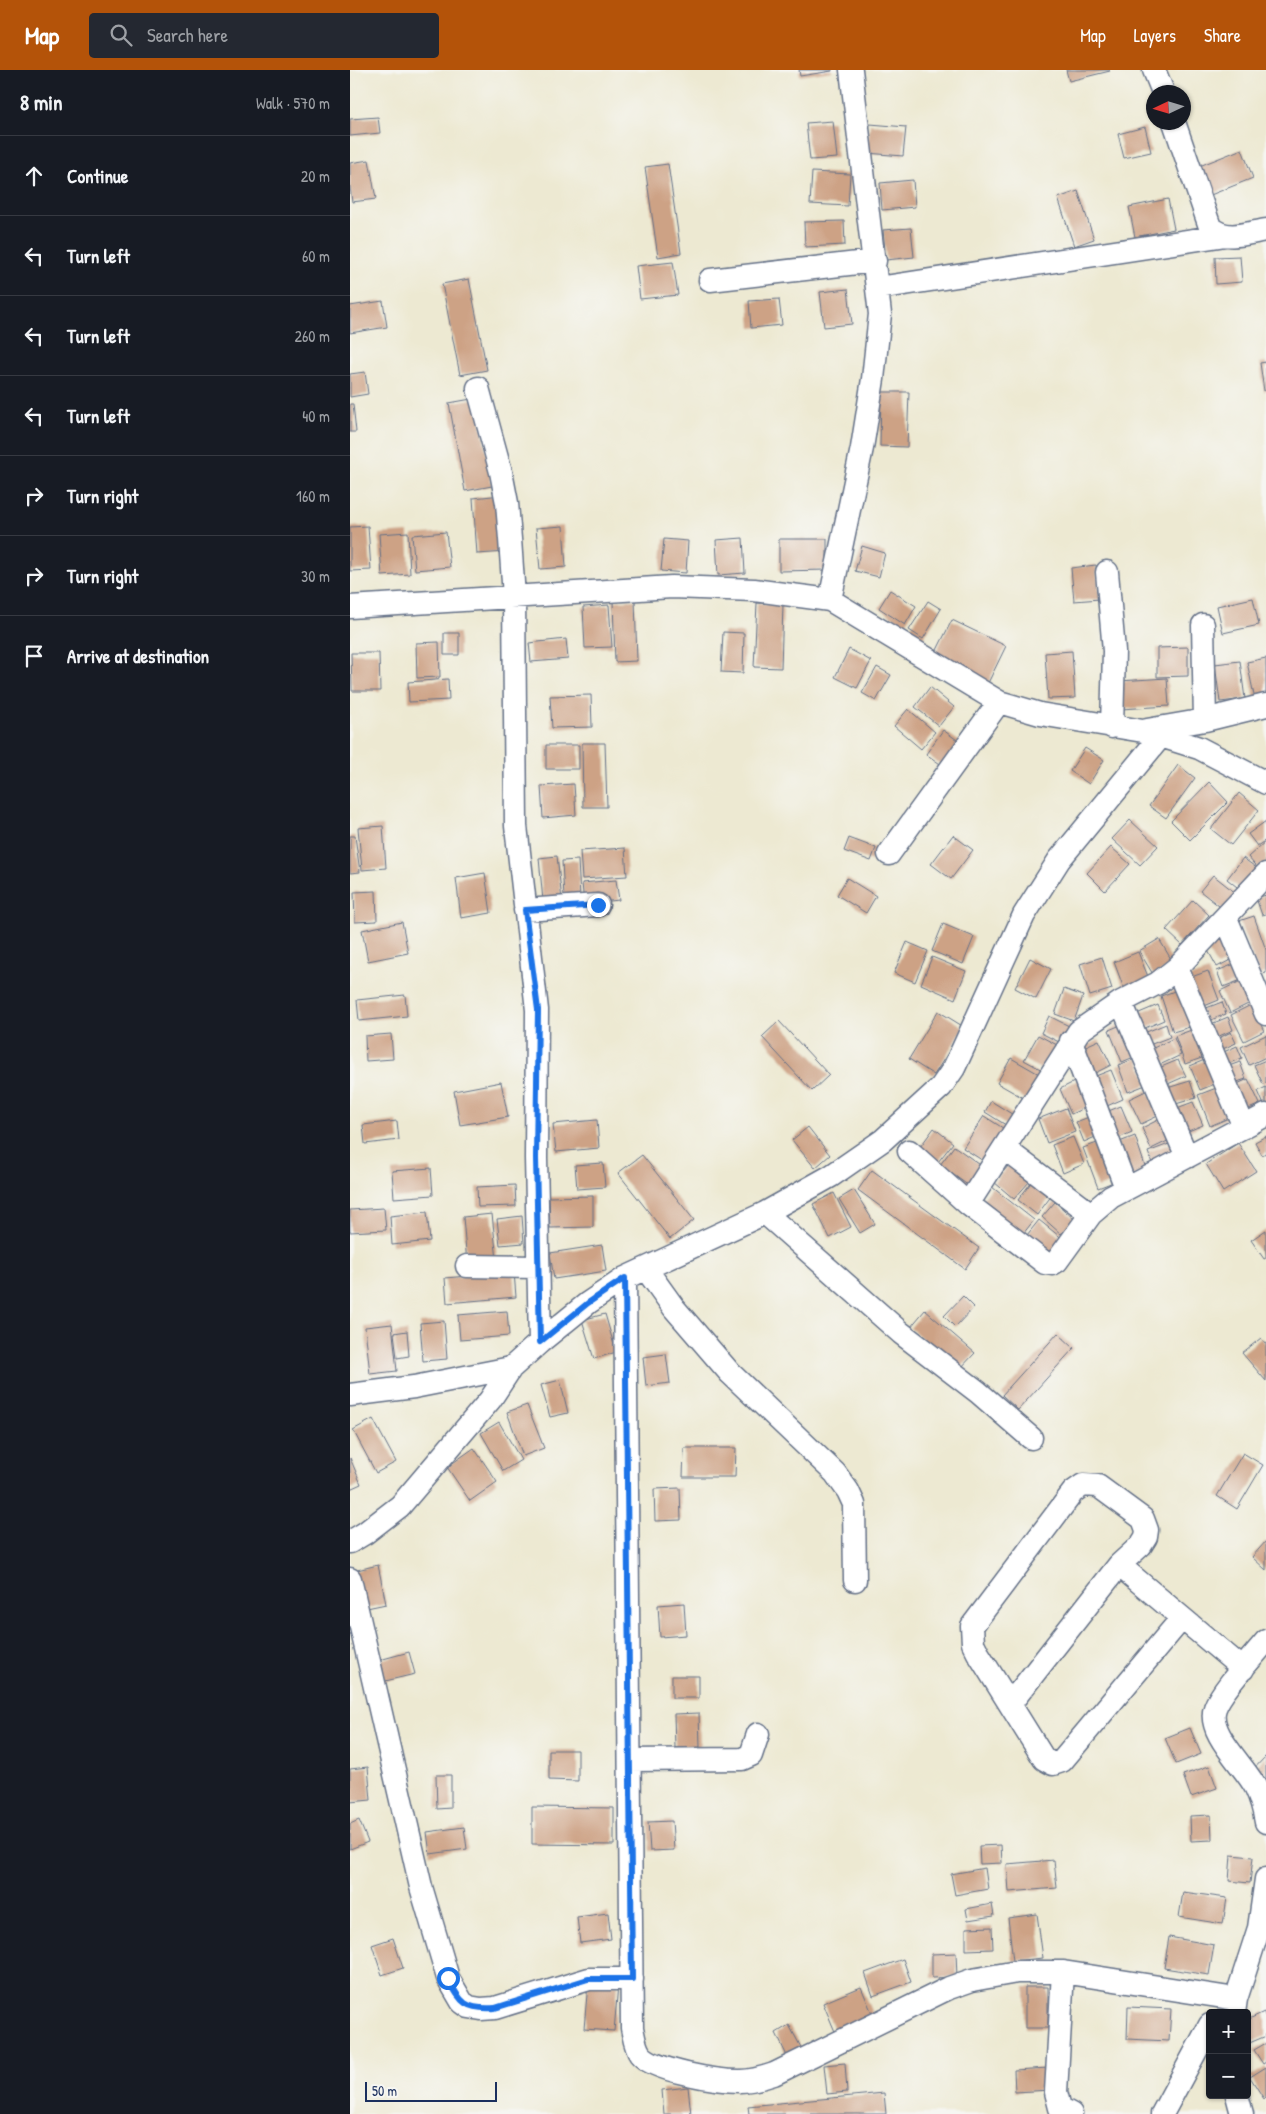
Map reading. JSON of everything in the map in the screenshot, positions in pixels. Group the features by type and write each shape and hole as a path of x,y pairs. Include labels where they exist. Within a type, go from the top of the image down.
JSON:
{"street":[{"path":"830,600 862,448 873,379 880,314 851,70"},
{"path":"1154,70 1160,85"},
{"path":"1177,130 1208,224 1214,230 1226,235"},
{"path":"878,288 1266,230"},
{"path":"710,280 874,261"},
{"path":"478,388 501,472 507,503 514,597 516,826 538,1010 536,1158 540,1342"},
{"path":"1107,572 1114,651 1112,727"},
{"path":"350,607 632,589 707,588 754,590 830,600 999,702 1040,714 1152,734 1199,748 1266,783"},
{"path":"1203,625 1205,720"},
{"path":"889,854 999,702"},
{"path":"350,1542 400,1506 490,1400 511,1368 588,1303 625,1278 765,1213 831,1176 882,1140 941,1086 954,1068 1024,915 1059,860 1152,734 1266,705"},
{"path":"968,1204 1079,1031 1121,1002 1158,983 1177,968 1266,874"},
{"path":"525,910 598,905"},
{"path":"1226,918 1266,1014"},
{"path":"1177,968 1244,1127"},
{"path":"1121,1002 1187,1157"},
{"path":"1071,1041 1126,1188"},
{"path":"909,1151 968,1204 1045,1263 1052,1264 1058,1260 1091,1214 1106,1200 1266,1115"},
{"path":"1005,1149 1091,1214"},
{"path":"765,1213 901,1334 978,1392 1031,1438"},
{"path":"467,1266 538,1267"},
{"path":"646,1269 674,1308 730,1374 835,1473 848,1491 854,1504 855,1580"},
{"path":"625,1278 632,2028 635,2044 640,2054 647,2061 655,2066 684,2073 739,2082 756,2080 774,2074 914,2006 932,1995 972,1980 1017,1972 1064,1972 1228,2006 1259,1928 1266,1879"},
{"path":"350,1395 414,1387 511,1368"},
{"path":"1010,1704 1119,1565 1141,1545 1146,1537 1146,1524 1134,1512 1098,1486 1084,1485 1073,1492 972,1626 973,1643 978,1654 1044,1759 1053,1764 1058,1763 1094,1724 1182,1618"},
{"path":"1119,1565 1243,1668"},
{"path":"350,1579 421,1887 448,1978 456,1994 469,2007 481,2009 495,2008 588,1979 632,1979"},
{"path":"1266,1640 1218,1701 1214,1710 1214,1724 1220,1738 1248,1774 1256,1788 1263,1806 1266,1822"},
{"path":"630,1760 747,1758 753,1751 758,1734"},
{"path":"1064,1972 1056,2092 1060,2108 1071,2114"},
{"path":"1162,2114 1206,2032"},
{"path":"1238,2099 1242,2114"}],"building":[{"path":"799,70 832,70 832,71 800,76"},
{"path":"1066,70 1109,70 1110,71 1069,81"},
{"path":"378,117 380,133 350,136 350,119"},
{"path":"833,121 837,158 810,160 806,123"},
{"path":"870,124 906,127 903,156 867,153"},
{"path":"1145,127 1151,152 1124,158 1118,134"},
{"path":"1242,149 1253,178 1208,196 1197,167"},
{"path":"369,160 376,199 352,202 350,163"},
{"path":"668,164 681,253 658,257 645,167"},
{"path":"812,172 850,174 848,206 810,204"},
{"path":"913,180 915,207 882,210 880,183"},
{"path":"1078,191 1094,239 1074,246 1058,198"},
{"path":"1168,199 1174,229 1135,237 1129,207"},
{"path":"844,221 845,245 805,247 804,222"},
{"path":"911,228 914,257 886,260 883,230"},
{"path":"1240,256 1242,282 1216,284 1215,257"},
{"path":"673,262 678,295 640,299 636,266"},
{"path":"469,279 487,370 460,375 442,284"},
{"path":"848,289 852,324 824,327 820,292"},
{"path":"779,299 782,325 751,328 749,301"},
{"path":"383,301 387,327 350,333 350,306"},
{"path":"1266,362 1266,391 1264,391 1260,363"},
{"path":"365,372 368,394 350,397 350,374"},
{"path":"881,392 909,392 907,447 880,446"},
{"path":"477,398 492,486 465,491 449,403"},
{"path":"350,404 353,404 356,432 350,432"},
{"path":"502,495 507,552 477,554 473,498"},
{"path":"368,526 371,570 350,571 350,527"},
{"path":"563,526 566,567 540,569 536,528"},
{"path":"408,532 410,574 382,576 379,534"},
{"path":"446,532 450,567 415,570 412,535"},
{"path":"743,538 745,573 718,575 716,540"},
{"path":"664,539 688,541 686,573 661,571"},
{"path":"779,539 827,539 827,570 779,571"},
{"path":"862,546 885,553 879,577 855,571"},
{"path":"1096,565 1100,599 1074,601 1071,568"},
{"path":"890,590 916,606 905,625 879,608"},
{"path":"1253,598 1259,625 1223,633 1217,606"},
{"path":"635,600 637,661 615,662 613,601"},
{"path":"928,601 941,609 923,639 909,630"},
{"path":"757,603 783,604 781,668 754,667"},
{"path":"609,605 612,647 585,648 583,607"},
{"path":"952,620 1006,646 988,683 934,656"},
{"path":"723,632 744,633 743,673 721,672"},
{"path":"444,633 459,633 459,655 444,655"},
{"path":"566,639 568,659 531,662 529,643"},
{"path":"439,642 440,677 417,678 416,643"},
{"path":"1188,647 1188,676 1157,677 1157,648"},
{"path":"849,649 871,661 857,688 835,677"},
{"path":"1072,651 1075,698 1048,699 1045,653"},
{"path":"351,653 379,653 380,691 352,691"},
{"path":"1266,658 1266,703 1256,705 1247,662"},
{"path":"1240,661 1245,699 1220,702 1215,664"},
{"path":"877,667 891,675 876,701 862,693"},
{"path":"1167,678 1169,706 1121,709 1119,681"},
{"path":"448,679 449,700 409,702 408,682"},
{"path":"930,687 954,707 939,726 915,707"},
{"path":"591,695 592,727 552,728 550,696"},
{"path":"908,709 935,732 921,749 894,726"},
{"path":"943,730 960,742 943,766 926,754"},
{"path":"582,743 605,743 607,807 583,807"},
{"path":"546,745 579,745 579,769 546,769"},
{"path":"1085,748 1104,760 1089,784 1070,771"},
{"path":"1178,765 1195,778 1166,818 1149,806"},
{"path":"1209,782 1228,802 1190,840 1171,821"},
{"path":"574,784 576,815 543,818 541,786"},
{"path":"1239,793 1259,810 1231,845 1211,829"},
{"path":"1130,820 1158,846 1140,865 1112,839"},
{"path":"1266,821 1266,840 1257,846 1248,834"},
{"path":"383,826 386,868 362,870 358,828"},
{"path":"953,835 973,850 951,879 931,864"},
{"path":"350,836 355,836 360,872 350,873"},
{"path":"849,838 876,848 871,861 844,851"},
{"path":"1266,841 1266,865 1260,871 1248,857"},
{"path":"1111,847 1130,864 1105,891 1087,873"},
{"path":"625,848 627,876 582,879 580,851"},
{"path":"557,856 562,900 543,901 539,858"},
{"path":"1243,858 1258,869 1242,891 1227,879"},
{"path":"578,860 580,897 564,898 562,861"},
{"path":"485,873 491,913 461,918 456,878"},
{"path":"1213,875 1237,894 1224,910 1200,891"},
{"path":"847,878 876,896 866,913 837,895"},
{"path":"616,880 619,900 584,904 582,883"},
{"path":"376,891 377,921 355,922 354,892"},
{"path":"1266,895 1266,914 1262,915 1256,898"},
{"path":"1193,900 1209,915 1182,945 1166,930"},
{"path":"1254,916 1266,950 1266,973 1259,975 1239,921"},
{"path":"402,922 408,953 368,961 362,930"},
{"path":"943,924 974,937 963,964 932,951"},
{"path":"1225,937 1236,957 1217,967 1206,947"},
{"path":"1159,939 1174,964 1154,976 1139,951"},
{"path":"907,942 928,951 915,982 894,973"},
{"path":"1138,952 1151,984 1126,994 1114,962"},
{"path":"932,957 966,971 955,999 921,984"},
{"path":"1102,957 1112,989 1090,996 1080,964"},
{"path":"1030,958 1051,969 1036,999 1015,988"},
{"path":"1237,963 1244,979 1223,987 1217,971"},
{"path":"1208,971 1219,1000 1197,1009 1186,979"},
{"path":"1241,981 1250,1003 1230,1013 1220,991"},
{"path":"1064,989 1083,996 1074,1021 1055,1014"},
{"path":"1180,989 1193,1026 1173,1032 1161,996"},
{"path":"405,995 407,1016 359,1021 357,1000"},
{"path":"1222,1002 1226,1014 1206,1022 1201,1010"},
{"path":"1158,1005 1164,1020 1138,1031 1132,1016"},
{"path":"1251,1005 1264,1031 1244,1041 1231,1015"},
{"path":"938,1011 964,1027 934,1075 909,1059"},
{"path":"1049,1016 1071,1027 1063,1044 1041,1033"},
{"path":"1228,1017 1233,1030 1210,1040 1204,1027"},
{"path":"779,1021 829,1075 812,1091 762,1037"},
{"path":"1123,1024 1136,1056 1122,1062 1109,1030"},
{"path":"1166,1024 1170,1037 1144,1047 1139,1035"},
{"path":"1197,1028 1207,1056 1185,1064 1175,1036"},
{"path":"1231,1032 1236,1043 1216,1052 1211,1042"},
{"path":"391,1034 393,1059 366,1061 365,1036"},
{"path":"1038,1035 1057,1045 1044,1071 1024,1060"},
{"path":"1266,1035 1266,1057 1249,1065 1241,1047"},
{"path":"1174,1038 1181,1055 1153,1068 1145,1052"},
{"path":"1099,1040 1111,1065 1089,1076 1077,1050"},
{"path":"1237,1046 1242,1058 1222,1066 1217,1055"},
{"path":"1011,1058 1046,1078 1032,1103 997,1083"},
{"path":"1138,1058 1148,1084 1128,1092 1118,1065"},
{"path":"1207,1059 1217,1083 1200,1090 1190,1066"},
{"path":"1178,1060 1186,1076 1161,1087 1154,1070"},
{"path":"1266,1060 1266,1083 1263,1084 1254,1065"},
{"path":"1240,1062 1246,1079 1231,1084 1226,1067"},
{"path":"1111,1070 1123,1099 1100,1109 1088,1079"},
{"path":"1080,1079 1091,1105 1071,1114 1060,1089"},
{"path":"1248,1079 1260,1104 1242,1112 1231,1087"},
{"path":"1190,1081 1196,1098 1169,1106 1164,1089"},
{"path":"501,1082 508,1117 460,1125 454,1091"},
{"path":"1219,1087 1231,1117 1210,1126 1198,1095"},
{"path":"1266,1087 1266,1104 1264,1105 1258,1091"},
{"path":"1148,1090 1160,1115 1141,1124 1129,1099"},
{"path":"991,1101 1015,1116 1009,1127 985,1112"},
{"path":"1193,1102 1203,1125 1186,1132 1177,1108"},
{"path":"1121,1106 1132,1132 1112,1141 1101,1114"},
{"path":"1066,1108 1075,1132 1047,1143 1038,1119"},
{"path":"1094,1115 1102,1134 1084,1142 1076,1122"},
{"path":"984,1116 1006,1130 985,1162 963,1148"},
{"path":"1164,1117 1174,1138 1151,1149 1142,1128"},
{"path":"597,1120 599,1148 556,1152 553,1124"},
{"path":"397,1121 399,1140 365,1144 363,1125"},
{"path":"808,1127 830,1155 815,1168 792,1140"},
{"path":"934,1128 953,1143 938,1162 920,1147"},
{"path":"1135,1136 1147,1172 1129,1178 1117,1143"},
{"path":"1266,1136 1266,1153 1262,1155 1255,1142"},
{"path":"1073,1137 1084,1164 1063,1173 1052,1145"},
{"path":"1100,1142 1116,1181 1098,1188 1083,1148"},
{"path":"1174,1142 1179,1156 1153,1166 1148,1152"},
{"path":"1238,1143 1256,1171 1223,1192 1206,1164"},
{"path":"954,1146 983,1167 969,1186 940,1165"},
{"path":"642,1155 694,1220 670,1239 618,1173"},
{"path":"603,1163 605,1187 577,1189 575,1165"},
{"path":"1010,1164 1030,1181 1014,1199 994,1182"},
{"path":"431,1168 433,1195 394,1198 392,1171"},
{"path":"872,1170 979,1248 965,1269 858,1190"},
{"path":"1033,1180 1052,1195 1037,1215 1018,1200"},
{"path":"515,1185 516,1206 478,1207 477,1187"},
{"path":"992,1187 1034,1220 1019,1239 977,1207"},
{"path":"854,1190 875,1224 860,1233 839,1199"},
{"path":"834,1193 851,1227 830,1238 813,1204"},
{"path":"593,1196 593,1227 550,1228 549,1197"},
{"path":"1055,1202 1074,1219 1061,1234 1042,1217"},
{"path":"384,1208 386,1230 350,1232 350,1210"},
{"path":"427,1212 430,1241 392,1245 390,1216"},
{"path":"492,1214 497,1260 467,1263 463,1217"},
{"path":"522,1216 524,1243 500,1245 497,1219"},
{"path":"1039,1220 1064,1240 1049,1260 1023,1240"},
{"path":"1266,1230 1266,1258 1264,1259 1251,1240"},
{"path":"602,1245 606,1271 554,1279 550,1253"},
{"path":"514,1272 516,1297 447,1303 445,1278"},
{"path":"963,1296 974,1307 955,1327 944,1316"},
{"path":"925,1310 975,1353 959,1370 910,1328"},
{"path":"507,1311 509,1336 460,1340 458,1315"},
{"path":"605,1314 616,1352 594,1359 582,1320"},
{"path":"444,1321 447,1359 423,1361 420,1323"},
{"path":"392,1324 397,1371 370,1374 365,1327"},
{"path":"407,1331 409,1356 397,1358 394,1333"},
{"path":"1058,1333 1074,1348 1018,1410 1002,1395"},
{"path":"1261,1338 1266,1344 1266,1381 1242,1353"},
{"path":"666,1354 670,1383 646,1386 643,1357"},
{"path":"560,1380 568,1413 550,1417 541,1385"},
{"path":"527,1405 544,1448 523,1456 507,1412"},
{"path":"373,1419 396,1462 376,1473 353,1430"},
{"path":"499,1422 521,1460 503,1471 481,1433"},
{"path":"474,1448 497,1482 470,1501 447,1467"},
{"path":"684,1448 736,1448 735,1477 683,1477"},
{"path":"1243,1453 1263,1465 1237,1509 1217,1496"},
{"path":"350,1458 361,1484 350,1489"},
{"path":"680,1488 681,1520 655,1521 654,1489"},
{"path":"1266,1541 1266,1570 1252,1557"},
{"path":"378,1565 386,1604 362,1609 353,1571"},
{"path":"684,1603 686,1635 660,1637 658,1605"},
{"path":"409,1652 415,1674 377,1683 372,1662"},
{"path":"672,1676 699,1676 699,1698 672,1698"},
{"path":"699,1713 700,1747 675,1748 674,1714"},
{"path":"1190,1728 1201,1754 1176,1764 1165,1738"},
{"path":"549,1750 578,1750 578,1781 549,1780"},
{"path":"1266,1756 1266,1790 1249,1774"},
{"path":"1209,1766 1217,1788 1191,1797 1183,1775"},
{"path":"368,1767 371,1800 350,1802 350,1769"},
{"path":"436,1775 451,1775 451,1808 437,1809"},
{"path":"532,1807 614,1808 614,1845 532,1844"},
{"path":"1211,1815 1212,1840 1191,1841 1190,1816"},
{"path":"359,1820 368,1842 350,1849 350,1824"},
{"path":"672,1821 674,1850 650,1851 648,1822"},
{"path":"464,1827 467,1849 430,1854 427,1832"},
{"path":"1001,1845 1002,1863 980,1864 979,1846"},
{"path":"1231,1855 1253,1857 1250,1883 1229,1881"},
{"path":"1054,1860 1057,1888 1009,1892 1007,1864"},
{"path":"985,1868 988,1889 955,1895 951,1874"},
{"path":"1183,1892 1227,1898 1223,1924 1179,1917"},
{"path":"992,1904 994,1916 968,1920 966,1909"},
{"path":"608,1913 611,1939 580,1943 577,1917"},
{"path":"1037,1914 1043,1958 1013,1961 1008,1918"},
{"path":"992,1927 993,1949 966,1950 966,1928"},
{"path":"1169,1937 1214,1945 1209,1975 1164,1968"},
{"path":"393,1938 403,1968 382,1975 372,1945"},
{"path":"956,1953 957,1977 932,1978 932,1954"},
{"path":"903,1959 911,1982 873,1996 865,1973"},
{"path":"588,1983 618,1985 614,2031 584,2029"},
{"path":"861,1987 874,2018 836,2034 823,2003"},
{"path":"1025,1987 1048,1987 1048,2028 1025,2028"},
{"path":"1128,2007 1171,2009 1169,2041 1127,2039"},
{"path":"1264,2012 1266,2018 1266,2036 1251,2042 1251,2018"},
{"path":"789,2025 803,2051 788,2058 776,2033"},
{"path":"1266,2043 1266,2062 1263,2064 1254,2050"},
{"path":"845,2063 847,2092 827,2094 824,2065"},
{"path":"1266,2067 1266,2097 1264,2099 1251,2079 1251,2076"},
{"path":"1049,2068 1050,2090 1015,2092 1014,2070"},
{"path":"688,2087 691,2114 664,2114 662,2090"},
{"path":"884,2093 886,2114 749,2114 748,2106"}],"route":[{"path":"448,1978 462,2002 469,2007 481,2009 495,2008 588,1979 632,1979 625,1278 588,1303 540,1342 536,1158 538,1010 525,910 598,905"}]}
